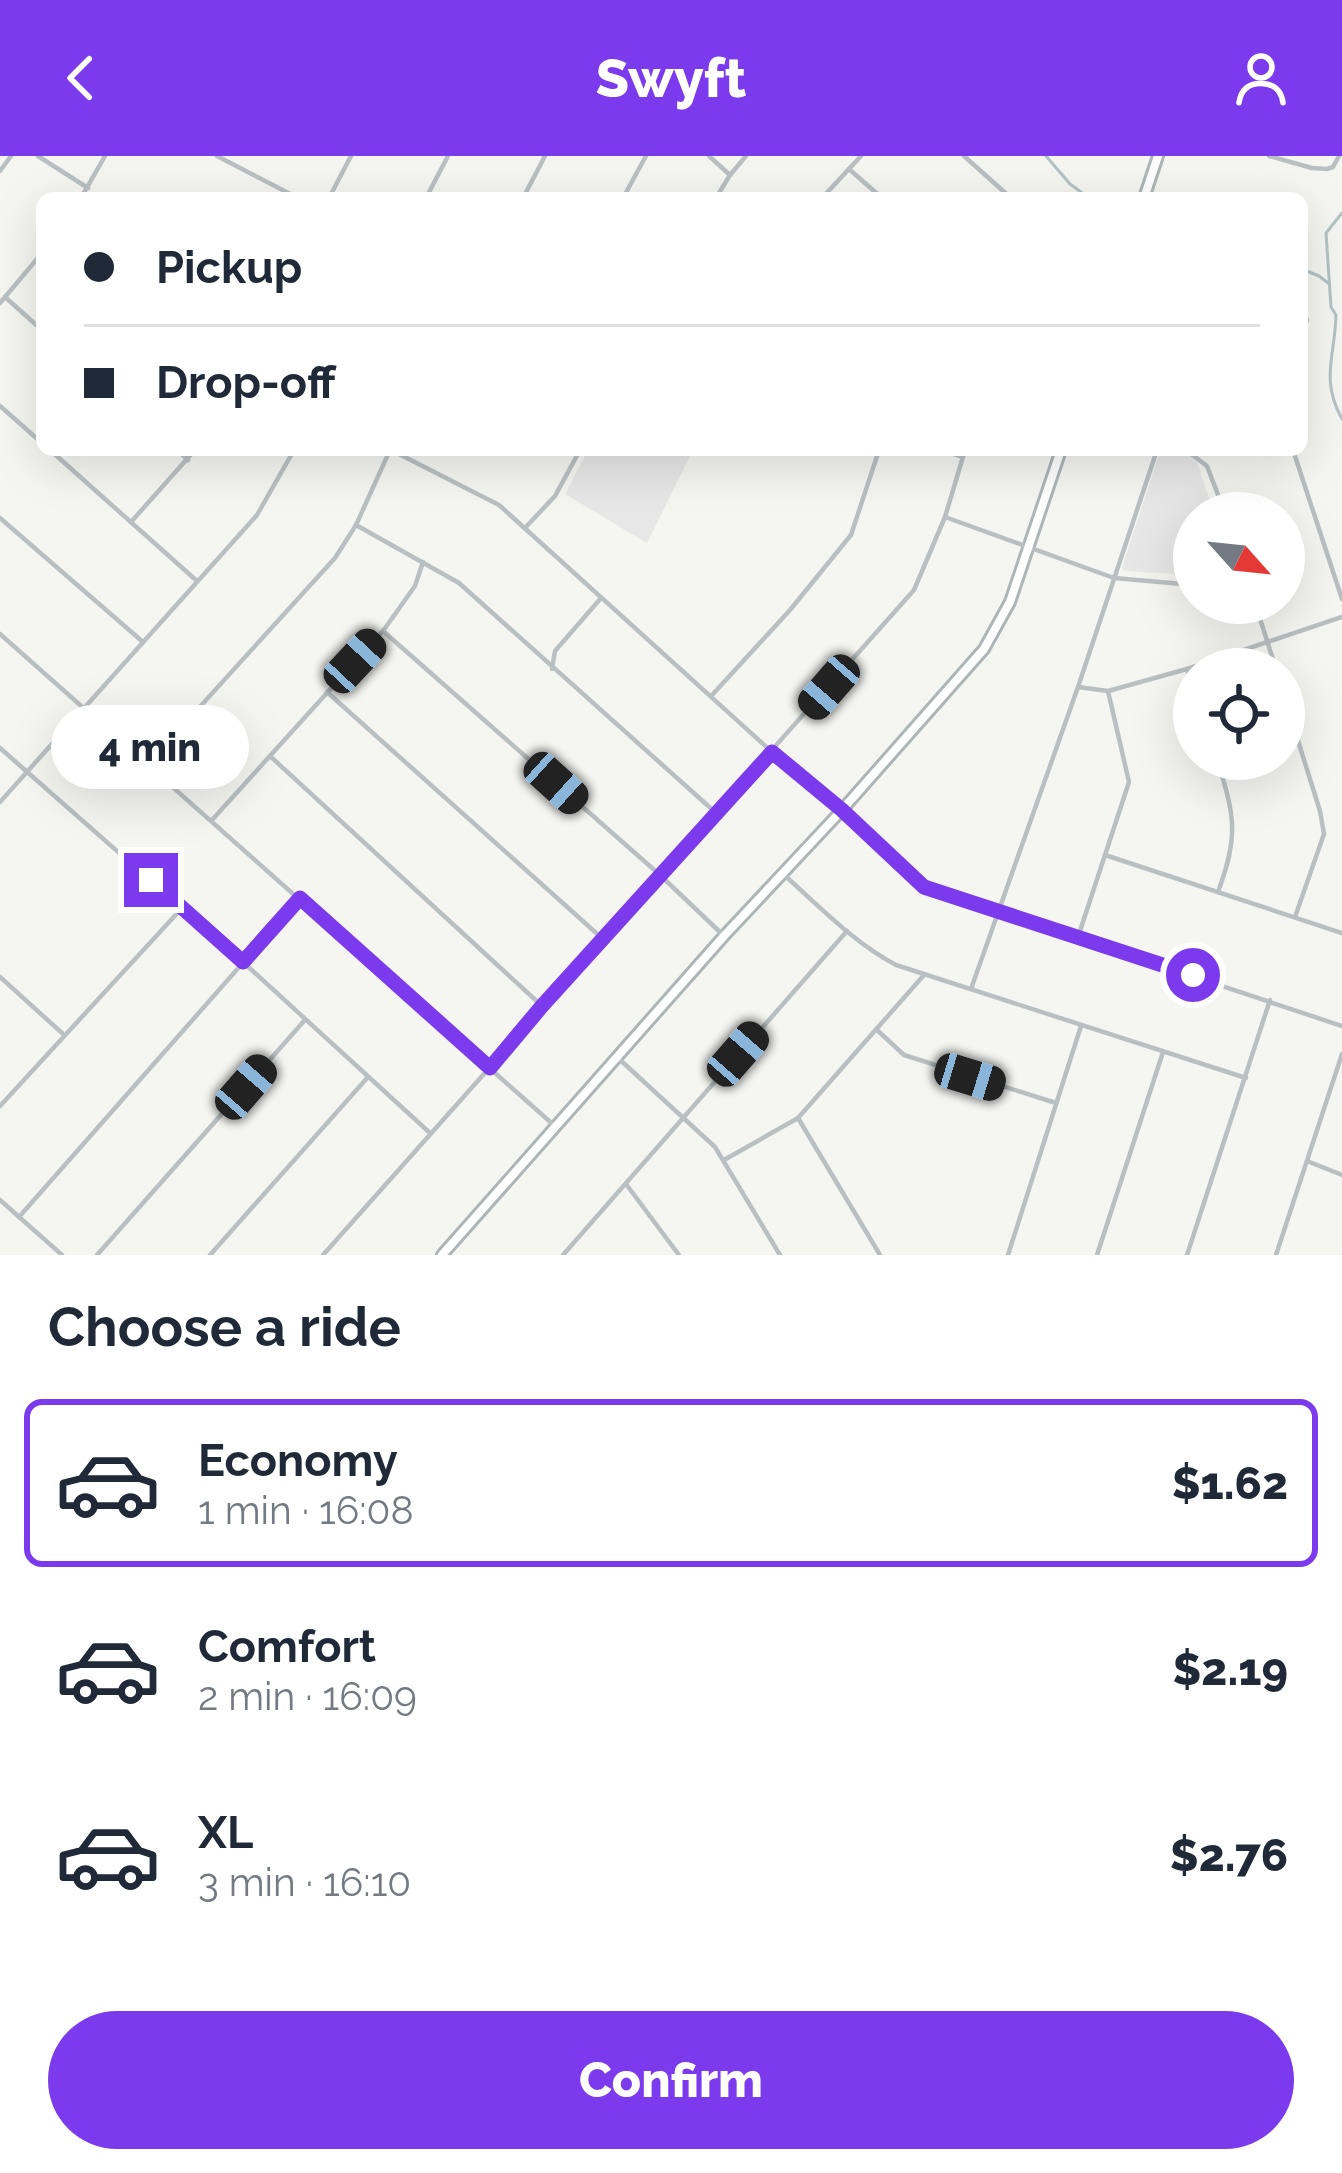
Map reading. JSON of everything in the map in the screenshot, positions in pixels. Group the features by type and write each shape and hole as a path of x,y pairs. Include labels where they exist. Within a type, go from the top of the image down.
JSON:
{"street":[{"path":"0,171 11,156"},
{"path":"38,156 88,188"},
{"path":"85,192 105,156"},
{"path":"217,156 286,192"},
{"path":"242,169 248,156"},
{"path":"332,192 351,156"},
{"path":"429,192 448,156"},
{"path":"526,192 545,156"},
{"path":"626,192 646,156"},
{"path":"709,156 730,175"},
{"path":"720,192 746,156"},
{"path":"828,192 861,156"},
{"path":"964,156 1004,192"},
{"path":"1146,192 1158,156"},
{"path":"1274,157 1327,169 1340,156"},
{"path":"849,169 875,192"},
{"path":"36,260 3,300 36,325"},
{"path":"0,406 36,438"},
{"path":"57,456 197,581"},
{"path":"184,456 188,460"},
{"path":"131,522 191,456"},
{"path":"0,802 257,515 291,456"},
{"path":"147,765 322,573 356,525 388,456"},
{"path":"403,456 491,499 924,887 1342,1026"},
{"path":"525,529 562,486 575,456"},
{"path":"711,696 851,535 877,456"},
{"path":"323,1255 914,590 945,517 963,456"},
{"path":"442,1255 984,649 1010,602 1059,456"},
{"path":"971,989 1155,456"},
{"path":"1194,456 1207,466 1217,492"},
{"path":"1295,456 1342,599"},
{"path":"945,517 1114,578 1173,583"},
{"path":"0,518 143,642"},
{"path":"356,525 459,584 717,813"},
{"path":"212,820 383,631 415,586 423,562"},
{"path":"552,668 555,651 601,598"},
{"path":"1252,648 1342,617"},
{"path":"1262,624 1270,648"},
{"path":"383,631 724,936"},
{"path":"0,634 556,1127"},
{"path":"1078,687 1108,692 1173,673"},
{"path":"327,692 604,940"},
{"path":"1078,938 1130,782 1108,692"},
{"path":"0,748 430,1133"},
{"path":"270,756 542,1006"},
{"path":"1295,917 1324,834 1305,763"},
{"path":"1218,892 1229,862 1234,826 1222,780"},
{"path":"1106,855 1342,933"},
{"path":"782,873 877,954 925,975 1246,1078"},
{"path":"19,1217 300,898"},
{"path":"0,1106 182,908"},
{"path":"562,1255 847,931"},
{"path":"724,1160 798,1118 925,975"},
{"path":"0,976 64,1034"},
{"path":"1186,1255 1270,1000"},
{"path":"97,1255 306,1019"},
{"path":"1008,1255 1082,1025"},
{"path":"877,1030 916,1060 1057,1103"},
{"path":"1097,1255 1163,1052"},
{"path":"1276,1255 1342,1054"},
{"path":"617,1058 709,1140 780,1255"},
{"path":"210,1255 368,1077"},
{"path":"1333,1084 1342,1089"},
{"path":"0,1089 9,1096"},
{"path":"798,1118 880,1255"},
{"path":"1307,1161 1342,1175"},
{"path":"626,1184 679,1255"},
{"path":"0,1201 62,1255"}],"shaded area":[{"path":"585,456 690,456 647,543 565,494"},
{"path":"1158,456 1191,456 1207,492 1173,492 1173,574 1122,568"}],"waterway":[{"path":"1046,156 1081,192"},
{"path":"1342,213 1326,233 1331,307 1336,315 1330,380 1342,419"},
{"path":"1308,271 1328,283"}],"route":[{"path":"151,880 243,962 300,898 490,1068 772,752 924,887 1193,975"}]}
